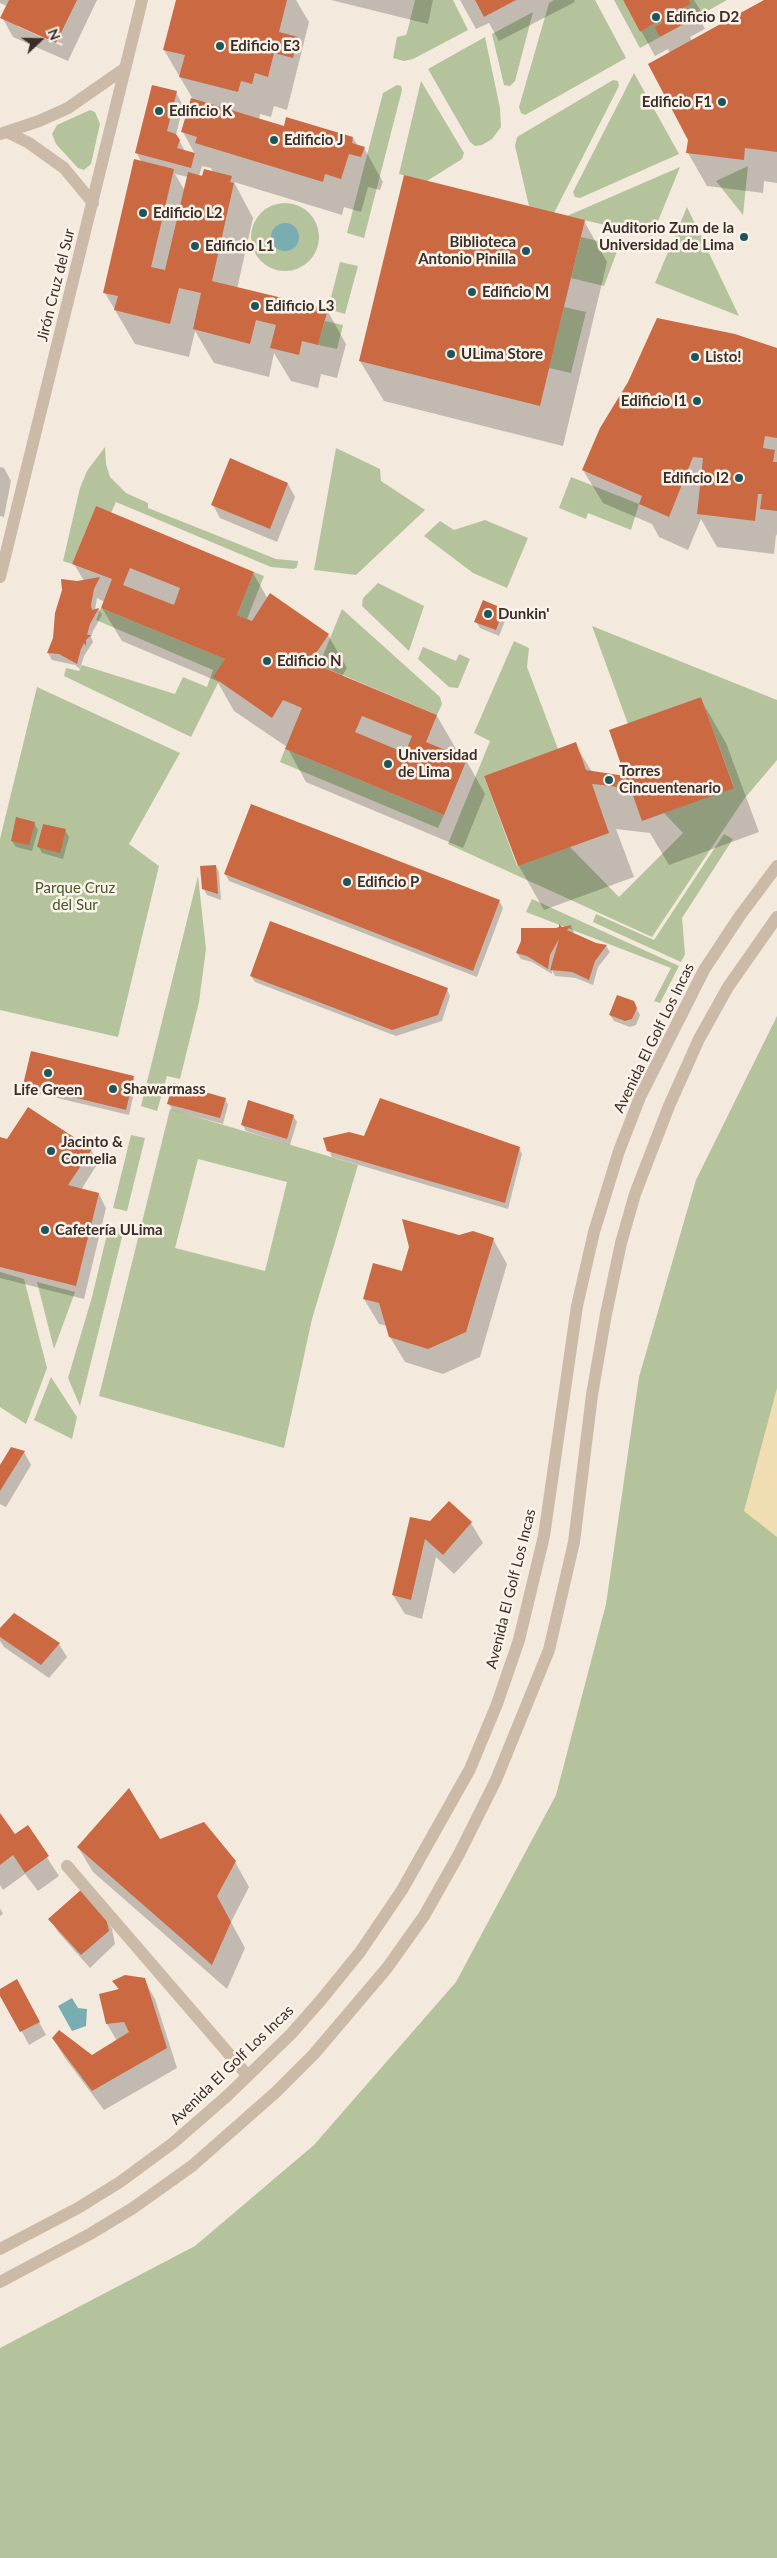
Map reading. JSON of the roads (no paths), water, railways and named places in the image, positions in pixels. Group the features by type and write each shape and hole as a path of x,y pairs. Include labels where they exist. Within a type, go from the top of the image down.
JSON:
{"street":[{"name":"Jirón Cruz del Sur","path":"0,577 94,203 124,69 142,0"},
{"path":"5,133 68,108 124,69"},
{"path":"5,133 29,143 64,168 94,203"},
{"name":"Avenida El Golf Los Incas","path":"0,2249 78,2208 120,2182 173,2143 248,2076 291,2034 360,1952 402,1890 470,1769 497,1704 519,1640 544,1536 577,1306 594,1232 619,1151 640,1096 704,970 738,917 777,866"},
{"path":"0,2282 90,2234 133,2208 192,2166 252,2114 314,2054 387,1968 432,1900 496,1780 549,1650 574,1542 592,1395 606,1314 621,1243 635,1194 669,1106 700,1039 728,987 777,917"},
{"path":"67,1866 248,2076"}],"water":[{"path":"285,223 295,227 299,237 295,247 285,251 275,247 271,237 275,227"},
{"path":"72,1998 78,2008 87,2009 86,2026 72,2031 58,2006"}],"place":[{"name":"Edificio D2","path":"656,17"},
{"name":"Edificio E3","path":"220,46"},
{"name":"Edificio F1","path":"722,102"},
{"name":"Edificio K","path":"159,111"},
{"name":"Edificio J","path":"274,140"},
{"name":"Edificio L2","path":"143,213"},
{"name":"Auditorio Zum de la Universidad de Lima","path":"744,237"},
{"name":"Edificio L1","path":"195,246"},
{"name":"Biblioteca Antonio Pinilla","path":"526,251"},
{"name":"Edificio M","path":"472,292"},
{"name":"Edificio L3","path":"255,306"},
{"name":"ULima Store","path":"451,354"},
{"name":"Listo!","path":"695,357"},
{"name":"Edificio I1","path":"697,401"},
{"name":"Edificio I2","path":"739,478"},
{"name":"Dunkin'","path":"488,614"},
{"name":"Edificio N","path":"267,661"},
{"name":"Universidad de Lima","path":"388,764"},
{"name":"Torres Cincuentenario","path":"609,780"},
{"name":"Edificio P","path":"347,882"},
{"name":"Life Green","path":"48,1073"},
{"name":"Shawarmass","path":"113,1089"},
{"name":"Jacinto & Cornelia","path":"51,1151"},
{"name":"Cafetería ULima","path":"45,1230"}],"park label":[{"name":"Parque Cruz del Sur","path":"75,896"}]}
